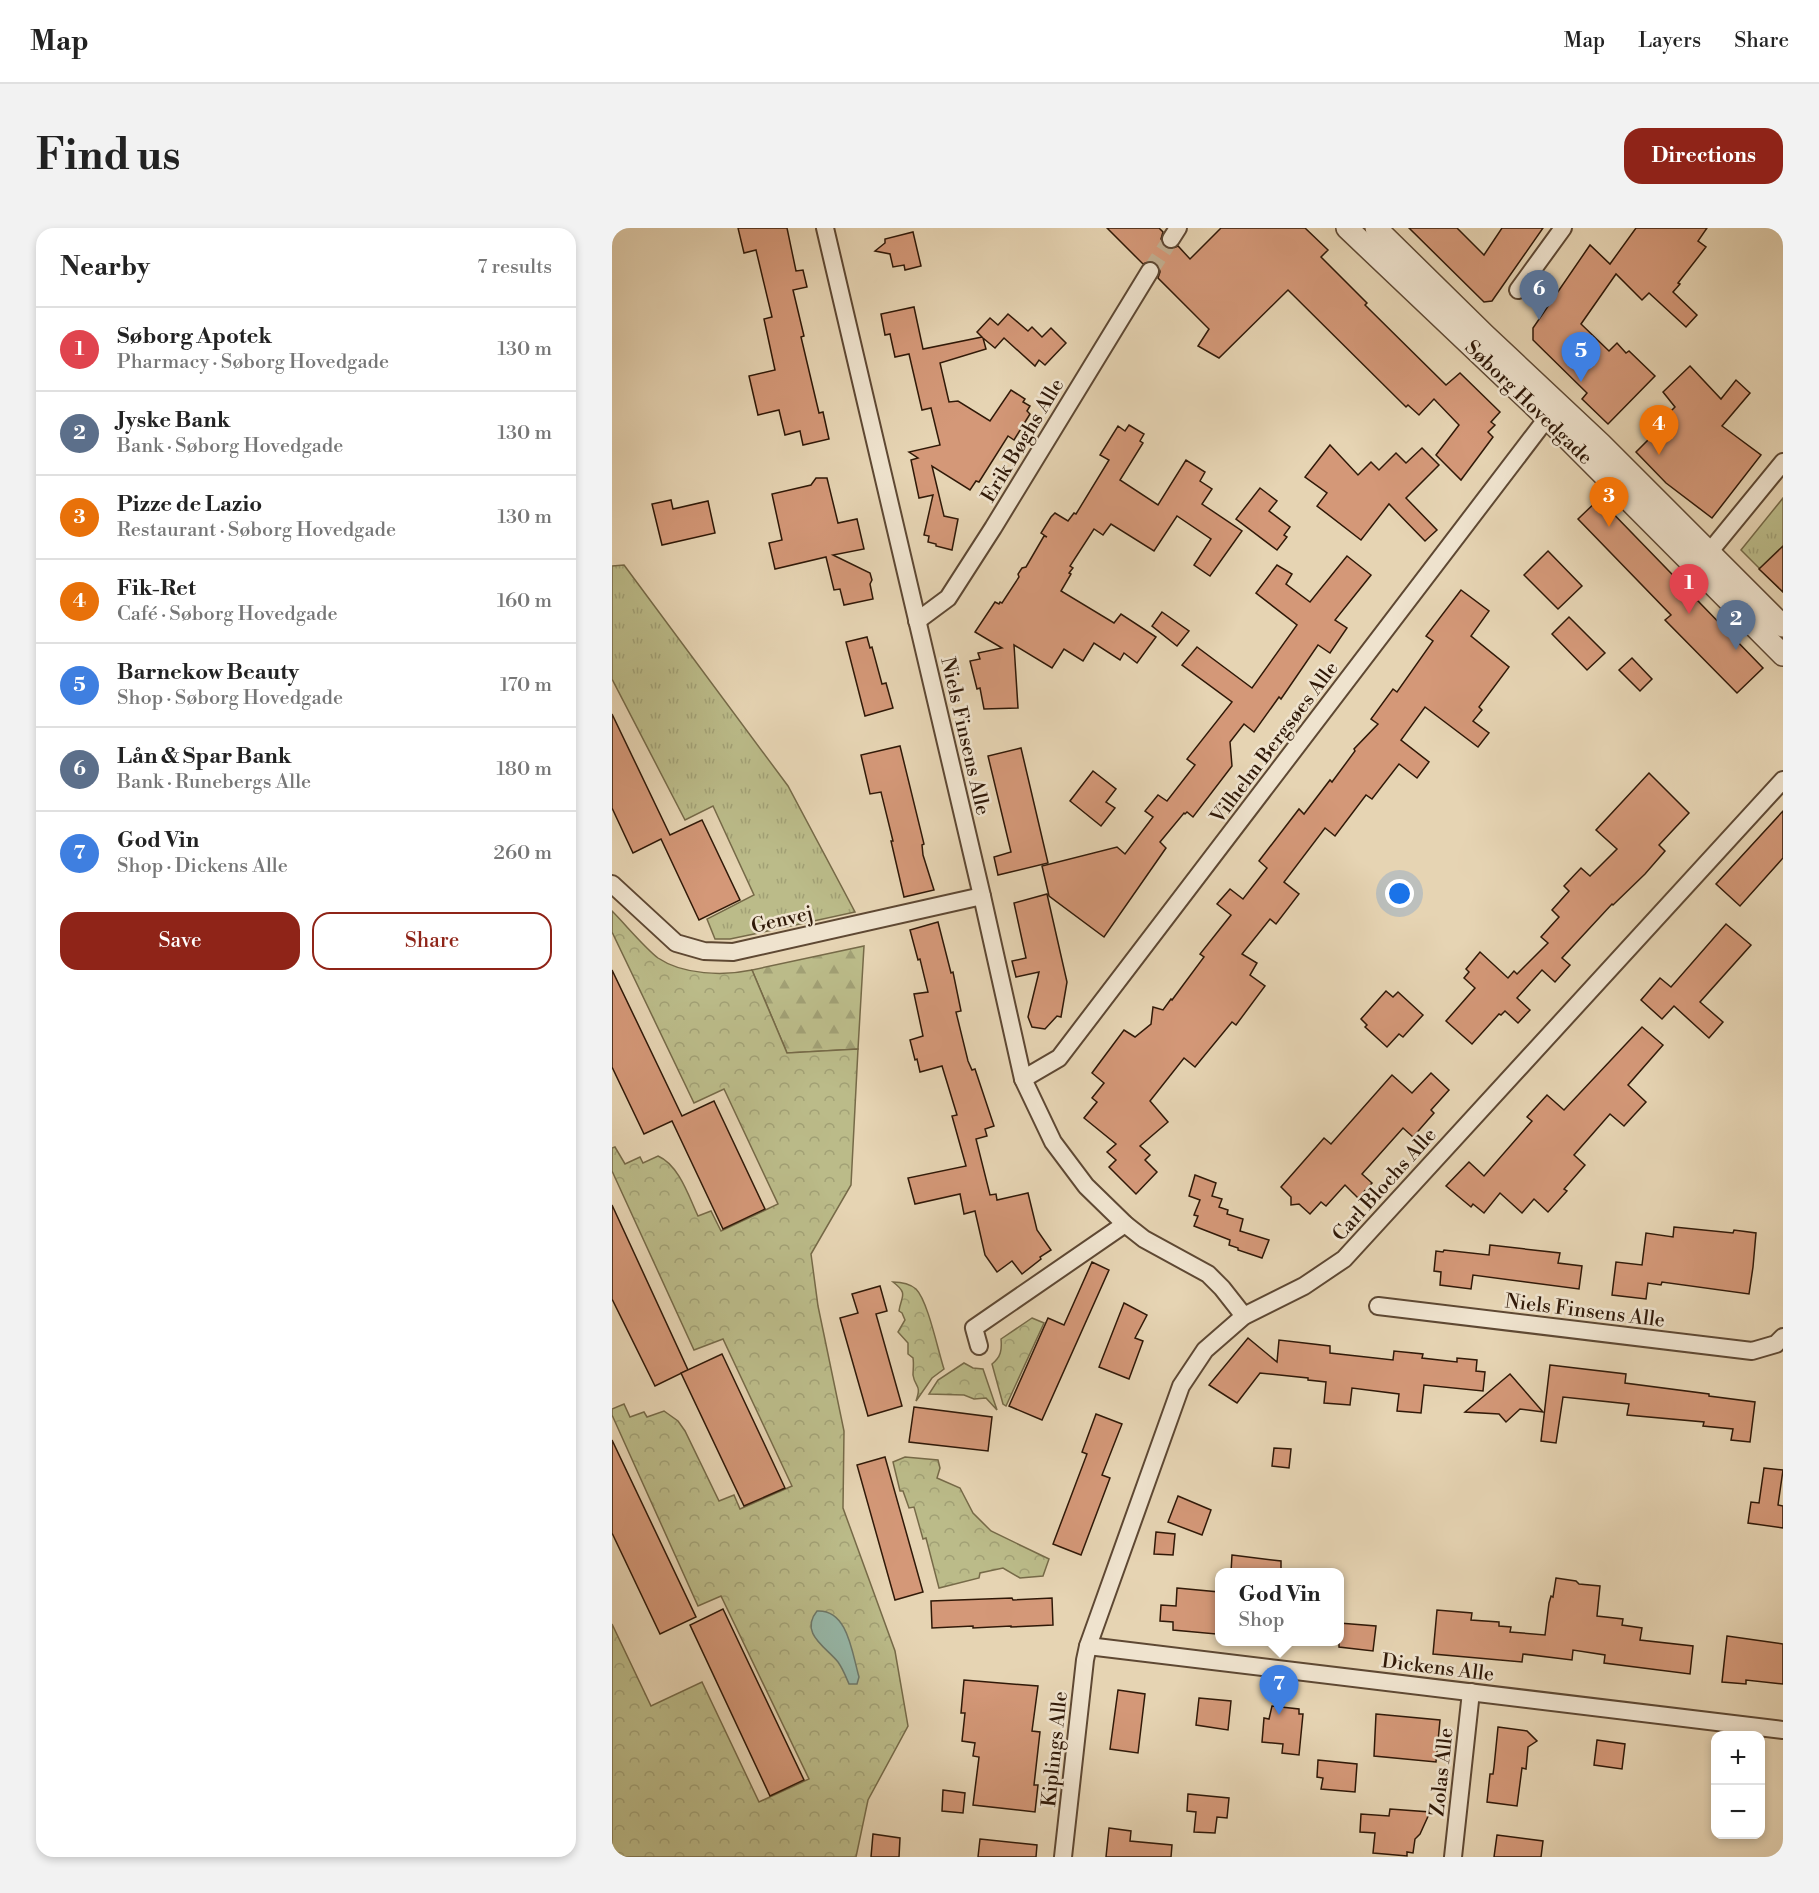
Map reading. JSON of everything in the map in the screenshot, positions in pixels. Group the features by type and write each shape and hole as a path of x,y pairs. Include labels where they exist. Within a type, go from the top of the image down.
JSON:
{"street":[{"name":"Niels Finsens Alle","path":"825,228 1023,1079 1053,1142 1086,1186 1144,1239 1208,1274 1244,1316"},
{"name":"Søborg Hovedgade","path":"1347,228 1548,418 1703,560 1783,626"},
{"name":"Søborg Hovedgade","path":"1376,228 1567,412 1703,560 1783,655"},
{"path":"1518,290 1563,228"},
{"name":"Erik Bøghs Alle","path":"917,621 948,598 955,588 1150,271"},
{"name":"Vilhelm Bergsøes Alle","path":"1023,1079 1059,1058 1548,418"},
{"path":"1703,560 1783,462"},
{"name":"Carl Blochs Alle","path":"1088,1646 1181,1386 1205,1350 1244,1316 1304,1286 1344,1259 1783,780"},
{"name":"Genvej","path":"612,884 676,943 704,951 734,952 982,896"},
{"path":"979,1346 974,1328 1125,1224"},
{"name":"Niels Finsens Alle","path":"1378,1306 1752,1351 1776,1344 1783,1337"},
{"name":"Dickens Alle","path":"1088,1646 1783,1730"},
{"name":"Kiplings Alle","path":"1063,1857 1088,1646"},
{"name":"Zolas Alle","path":"1453,1857 1471,1692"}],"green space":[{"path":"1783,498 1783,592 1741,550"},
{"path":"624,565 788,786 855,912 730,939 715,939 707,919 754,895 713,806 685,820 612,679 612,566"},
{"path":"612,911 641,942 668,964 704,973 752,970 787,1053 858,1049 851,1185 811,1254 818,1306 844,1431 843,1508 895,1651 908,1726 868,1800 856,1857 612,1857 612,1624 651,1706 702,1682 759,1802 809,1779 721,1596 698,1606 612,1415 612,1409 624,1404 630,1417 644,1412 647,1417 664,1411 678,1421 719,1501 734,1495 740,1509 792,1486 723,1339 694,1350 612,1171 612,1148 615,1147 625,1164 640,1157 643,1163 658,1156 672,1166 678,1174 698,1216 711,1211 721,1231 778,1204 724,1089 694,1103 612,932"},
{"path":"864,946 858,1049 787,1053 752,970"},
{"path":"893,1282 911,1286 920,1295 929,1315 944,1369 932,1378 916,1401 918,1389 913,1375 913,1358 908,1354 908,1343 898,1332 905,1320 899,1311 902,1292"},
{"path":"1032,1318 1044,1323 1006,1406 1003,1404 992,1364 1000,1353 1001,1339"},
{"path":"964,1363 973,1368 983,1369 997,1410 986,1398 974,1399 964,1395 929,1394 938,1380"},
{"path":"905,1457 938,1460 940,1468 937,1478 960,1488 973,1513 991,1531 1049,1559 1043,1576 1020,1578 1003,1568 980,1573 979,1578 939,1588 926,1538 923,1539 914,1507 909,1508 903,1491 900,1491 893,1462"}],"shaded area":[{"path":"817,1611 827,1612 836,1617 847,1634 859,1677 857,1684 849,1684 838,1662 816,1639 811,1626"}],"building":[{"path":"738,228 787,228 796,271 803,270 807,287 793,290 804,336 801,337 819,413 823,412 829,439 803,445 800,431 785,435 779,410 758,415 749,376 775,370 764,319 772,317 756,250 744,253"},
{"path":"1107,228 1159,228 1163,232 1161,239 1165,247 1171,249 1178,246 1190,259 1221,228 1305,228 1328,250 1321,257 1367,303 1365,305 1446,385 1460,373 1500,412 1491,422 1495,425 1488,432 1493,437 1461,480 1436,455 1459,425 1434,399 1419,415 1408,405 1406,407 1288,290 1219,358 1198,346 1209,329 1158,278 1159,266 1151,261 1143,264"},
{"path":"1409,228 1457,228 1484,255 1502,228 1543,228 1492,301 1484,302"},
{"path":"1636,228 1707,228 1698,241 1706,247 1673,292 1697,315 1686,327 1649,293 1642,300 1616,274 1581,324 1609,351 1617,343 1626,353 1629,351 1655,376 1608,424 1582,399 1587,393 1533,340 1533,328 1590,245 1610,264"},
{"path":"913,232 921,266 905,270 904,265 893,267 890,254 875,251 885,243 885,239"},
{"path":"914,307 923,349 982,337 977,332 990,318 998,325 1008,314 1028,331 1032,327 1042,337 1051,328 1066,343 1045,365 1039,360 1035,366 1004,338 995,348 983,338 986,349 940,363 949,402 958,401 990,421 1011,390 1025,399 1023,402 1030,406 1027,411 1030,414 1014,440 1008,436 979,482 976,481 970,490 932,466 944,516 958,519 952,550 928,542 929,536 924,535 933,495 919,498 911,460 918,458 909,452 940,445 931,408 922,410 909,354 895,357 890,334 885,335 881,314"},
{"path":"1690,366 1721,399 1736,380 1750,393 1722,426 1761,455 1712,518 1666,483 1636,452 1669,419 1667,415 1675,407 1663,392"},
{"path":"1129,425 1144,434 1140,441 1143,443 1120,480 1158,505 1186,460 1205,472 1200,481 1212,489 1202,504 1242,531 1210,576 1194,565 1211,539 1177,516 1154,551 1111,524 1103,535 1094,529 1070,566 1073,568 1069,573 1071,574 1061,591 1114,623 1121,614 1156,637 1137,663 1124,653 1120,660 1094,643 1083,661 1064,649 1052,668 1014,645 1018,708 984,709 980,688 977,689 970,661 980,659 978,653 1002,648 975,632 995,602 1002,603 1019,577 1018,574 1022,568 1026,567 1044,536 1047,537 1041,533 1051,517 1055,513 1068,521 1074,513 1076,514 1109,460 1100,455 1118,426 1125,431"},
{"path":"1330,445 1358,475 1371,462 1379,470 1396,453 1406,463 1422,448 1439,465 1406,498 1437,530 1425,541 1389,504 1361,540 1317,506 1327,493 1305,477"},
{"path":"816,478 827,478 838,523 857,519 864,549 833,555 870,573 873,599 844,605 840,589 834,590 826,557 775,569 769,543 782,540 772,494 811,485"},
{"path":"1260,488 1277,501 1269,511 1290,527 1284,535 1287,537 1277,550 1236,519"},
{"path":"1599,499 1763,668 1737,693 1665,620 1671,615 1578,519"},
{"path":"671,500 673,509 708,501 715,533 662,545 652,504"},
{"path":"1783,546 1783,592 1759,569"},
{"path":"1548,551 1582,586 1558,609 1524,575"},
{"path":"1347,556 1371,575 1335,620 1347,628 1330,653 1318,645 1281,699 1279,697 1254,732 1244,724 1230,742 1232,766 1193,817 1187,812 1184,813 1160,842 1166,848 1104,937 1049,896 1042,866 1117,847 1125,854 1153,817 1145,811 1158,795 1167,801 1195,765 1187,759 1232,702 1182,665 1197,647 1252,688 1297,625 1256,593 1277,565 1292,574 1286,584 1310,602"},
{"path":"1461,590 1489,611 1471,636 1509,667 1479,707 1482,710 1473,721 1489,733 1478,747 1425,707 1401,740 1429,762 1417,778 1399,764 1372,799 1366,795 1335,836 1325,828 1284,882 1299,894 1276,924 1270,919 1242,954 1257,963 1250,975 1265,986 1236,1025 1232,1022 1195,1067 1184,1058 1150,1101 1168,1122 1140,1146 1150,1155 1145,1160 1157,1172 1136,1194 1109,1167 1116,1160 1107,1152 1116,1144 1084,1118 1097,1102 1092,1098 1104,1083 1092,1073 1124,1030 1135,1037 1151,1024 1153,1007 1163,1010 1172,1000 1204,957 1200,954 1231,915 1217,904 1230,889 1243,899 1267,868 1259,861 1299,809 1304,814 1330,780 1332,782 1355,751 1354,749 1378,724 1371,719 1393,689 1397,692 1433,641 1426,636"},
{"path":"1162,612 1189,631 1177,646 1152,626"},
{"path":"1569,617 1605,653 1587,670 1552,634"},
{"path":"867,637 882,684 886,683 893,708 865,716 846,642"},
{"path":"1632,658 1652,679 1640,691 1619,670"},
{"path":"612,714 670,835 702,820 740,900 699,920 661,839 633,853 612,808"},
{"path":"900,746 924,844 922,845 923,855 934,890 904,897 881,792 870,794 861,755"},
{"path":"1021,748 1048,863 998,875 994,857 1011,852 988,756"},
{"path":"1093,771 1116,789 1106,802 1115,808 1101,826 1070,801"},
{"path":"1649,773 1689,813 1659,845 1665,851 1562,958 1570,965 1555,982 1542,970 1517,998 1530,1010 1518,1023 1505,1011 1499,1014 1472,1044 1446,1021 1475,988 1464,978 1469,972 1466,969 1480,952 1508,978 1514,971 1517,974 1548,943 1541,937 1559,917 1552,910 1569,891 1564,886 1581,868 1590,876 1617,849 1596,830"},
{"path":"1783,811 1783,858 1740,906 1716,884"},
{"path":"1047,894 1067,982 1061,1017 1057,1016 1045,1029 1032,1027 1028,1017 1039,972 1016,977 1012,961 1026,958 1014,903"},
{"path":"938,922 951,973 953,972 961,1011 956,1012 968,1061 972,1070 975,1069 994,1126 985,1129 987,1136 976,1139 990,1195 996,1194 997,1200 1028,1193 1037,1230 1051,1250 1022,1274 1012,1261 997,1272 985,1255 975,1211 964,1214 960,1194 915,1204 908,1178 966,1166 952,1116 957,1115 942,1066 920,1072 910,1040 923,1036 914,994 928,992 910,930"},
{"path":"1726,924 1751,945 1700,1002 1723,1022 1709,1038 1674,1006 1662,1019 1641,1000 1660,978 1671,987"},
{"path":"612,970 682,1116 714,1101 765,1209 723,1229 672,1121 644,1134 612,1067"},
{"path":"1386,991 1393,997 1398,992 1423,1015 1403,1037 1399,1034 1387,1047 1365,1027 1367,1025 1361,1019"},
{"path":"1642,1027 1663,1045 1628,1085 1646,1102 1624,1126 1610,1114 1574,1155 1585,1165 1564,1189 1567,1191 1548,1212 1534,1199 1522,1213 1500,1193 1484,1213 1473,1204 1471,1207 1446,1186 1469,1162 1484,1176 1532,1121 1527,1117 1547,1095 1564,1110"},
{"path":"1431,1073 1449,1090 1431,1110 1434,1113 1413,1137 1403,1128 1362,1174 1372,1183 1358,1198 1345,1185 1326,1206 1321,1202 1310,1214 1299,1204 1291,1205 1291,1197 1281,1187 1324,1138 1331,1144 1392,1075 1412,1093"},
{"path":"1195,1175 1216,1183 1212,1196 1222,1199 1219,1207 1228,1210 1227,1214 1243,1219 1240,1231 1269,1240 1262,1258 1238,1250 1229,1245 1230,1240 1194,1226 1198,1216 1194,1215 1200,1200 1189,1196"},
{"path":"612,1205 688,1370 655,1386 612,1299"},
{"path":"1674,1227 1756,1233 1749,1294 1662,1282 1661,1285 1648,1283 1646,1299 1612,1295 1616,1262 1642,1265 1646,1233 1673,1237"},
{"path":"1490,1245 1560,1253 1558,1263 1582,1266 1579,1289 1473,1275 1471,1289 1440,1285 1441,1272 1434,1271 1436,1251 1489,1255"},
{"path":"1092,1262 1109,1270 1042,1420 1009,1406 1048,1318 1064,1325"},
{"path":"880,1286 887,1311 876,1314 902,1406 868,1416 840,1318 858,1313 852,1294"},
{"path":"1124,1303 1147,1315 1135,1338 1143,1341 1129,1379 1099,1367"},
{"path":"1248,1338 1277,1362 1279,1340 1330,1346 1330,1353 1393,1360 1394,1351 1423,1354 1422,1358 1457,1362 1457,1358 1477,1360 1476,1371 1485,1372 1483,1391 1424,1385 1421,1413 1397,1411 1399,1394 1352,1388 1350,1405 1324,1403 1326,1382 1260,1373 1237,1403 1209,1385"},
{"path":"722,1354 785,1488 744,1506 681,1373"},
{"path":"1550,1365 1626,1374 1625,1383 1755,1402 1750,1442 1731,1440 1733,1429 1703,1426 1704,1422 1627,1415 1629,1404 1563,1397 1556,1443 1541,1441"},
{"path":"1510,1374 1543,1412 1520,1409 1506,1422 1499,1414 1465,1412"},
{"path":"914,1407 992,1417 988,1451 909,1442"},
{"path":"1096,1414 1122,1424 1102,1475 1110,1478 1081,1555 1053,1544 1087,1454 1082,1452"},
{"path":"612,1440 696,1617 660,1634 612,1533"},
{"path":"1274,1448 1291,1449 1289,1468 1272,1466"},
{"path":"885,1457 923,1592 895,1600 857,1465"},
{"path":"1764,1468 1783,1470 1778,1505 1783,1506 1783,1528 1748,1523 1751,1502 1759,1503"},
{"path":"1178,1496 1211,1510 1202,1535 1168,1522"},
{"path":"1156,1532 1175,1534 1173,1555 1154,1554"},
{"path":"1232,1555 1281,1561 1281,1568 1231,1568"},
{"path":"1556,1578 1600,1586 1597,1616 1623,1619 1622,1625 1642,1628 1640,1640 1693,1646 1690,1674 1604,1663 1605,1655 1573,1650 1572,1660 1523,1654 1522,1662 1433,1654 1437,1610 1472,1613 1471,1620 1499,1622 1499,1626 1511,1627 1510,1632 1545,1635 1549,1603 1551,1596 1553,1597"},
{"path":"1177,1588 1215,1592 1215,1634 1173,1630 1173,1622 1160,1621 1161,1605 1176,1606"},
{"path":"1012,1598 1013,1600 1052,1598 1053,1625 932,1628 931,1601"},
{"path":"723,1609 804,1780 770,1796 690,1625"},
{"path":"1344,1623 1376,1626 1373,1651 1339,1647 1344,1646"},
{"path":"1727,1636 1783,1644 1783,1684 1746,1680 1746,1684 1722,1682"},
{"path":"964,1680 1038,1686 1032,1731 1040,1732 1034,1785 1038,1785 1035,1812 973,1805 979,1757 973,1756 975,1743 962,1741 965,1713 961,1713"},
{"path":"1118,1690 1145,1694 1138,1753 1110,1749"},
{"path":"1199,1698 1231,1701 1228,1730 1196,1725"},
{"path":"1272,1706 1299,1709 1299,1714 1303,1714 1299,1755 1282,1753 1283,1744 1262,1742 1264,1718 1269,1719"},
{"path":"1376,1714 1440,1720 1436,1762 1374,1756"},
{"path":"1498,1727 1527,1731 1537,1741 1528,1747 1526,1769 1522,1768 1517,1806 1487,1802 1490,1774 1493,1774"},
{"path":"1597,1740 1625,1744 1622,1769 1594,1765"},
{"path":"1318,1760 1357,1764 1355,1792 1321,1789 1323,1778 1317,1777"},
{"path":"943,1790 965,1793 963,1813 942,1811"},
{"path":"1188,1794 1229,1798 1227,1818 1217,1817 1215,1833 1194,1832 1196,1812 1187,1811"},
{"path":"1390,1809 1430,1812 1420,1834 1415,1839 1413,1853 1407,1852 1407,1856 1373,1853 1375,1833 1360,1832 1361,1814 1389,1816"},
{"path":"1109,1828 1131,1831 1130,1841 1172,1845 1171,1857 1106,1857"},
{"path":"873,1834 900,1838 899,1857 871,1857"},
{"path":"1497,1835 1543,1841 1541,1857 1494,1857"},
{"path":"980,1839 1037,1845 1036,1857 978,1857"}],"tunnel":[{"path":"1150,271 1171,239"}],"place":[{"name":"Lån & Spar Bank","path":"1539,320"},
{"name":"Barnekow Beauty","path":"1581,382"},
{"name":"Fik-Ret","path":"1659,455"},
{"name":"Pizze de Lazio","path":"1609,527"},
{"name":"Søborg Apotek","path":"1689,614"},
{"name":"Jyske Bank","path":"1736,650"},
{"name":"God Vin","path":"1279,1715"}]}
